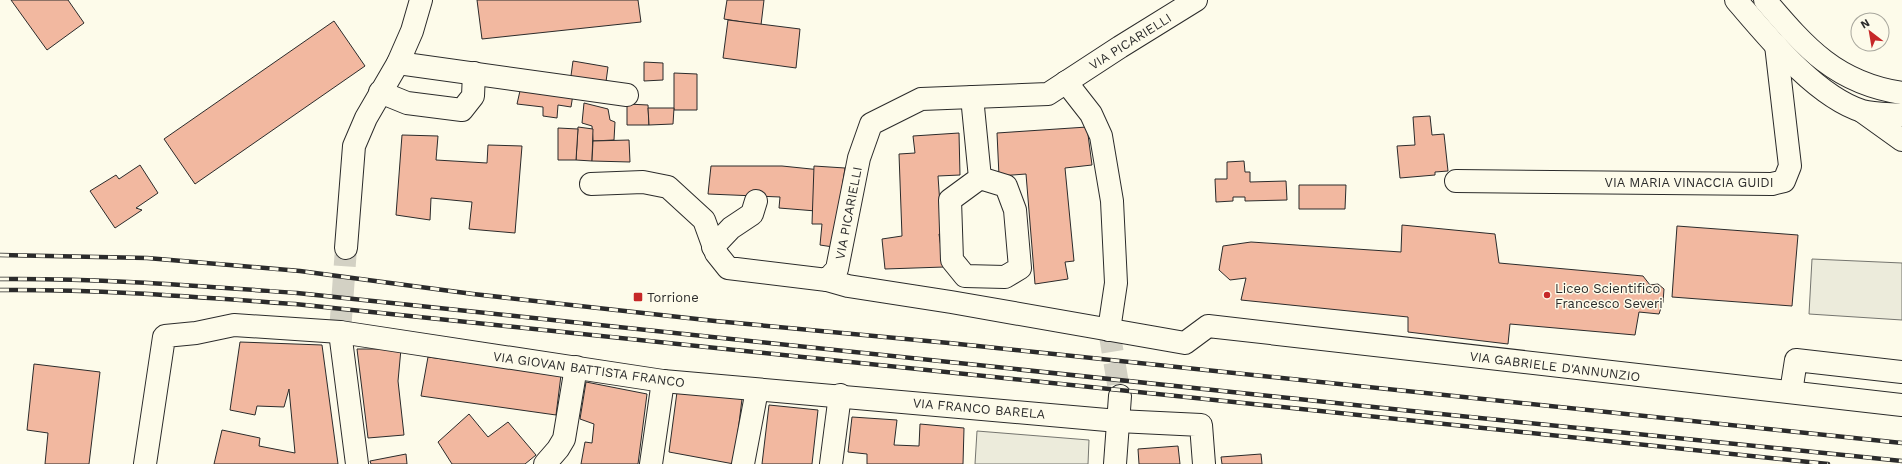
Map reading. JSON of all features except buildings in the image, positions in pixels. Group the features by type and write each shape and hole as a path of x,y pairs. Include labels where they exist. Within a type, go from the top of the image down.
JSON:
{"street":[{"path":"346,248 354,146 366,118 398,63 412,31 421,0"},
{"name":"VIA PICARIELLI","path":"827,280 837,269 859,158 871,124 921,99 1048,94 1196,0"},
{"path":"1736,0 1776,45 1818,87 1836,99 1863,112 1902,140"},
{"path":"1765,0 1793,32 1823,61 1863,84 1902,93"},
{"name":"VIA MARIA VINACCIA GUIDI","path":"1456,181 1764,184 1784,181 1790,166 1776,45"},
{"path":"398,63 627,95"},
{"path":"380,92 407,103 462,110 473,96 474,73"},
{"path":"710,256 716,253 728,268 827,280 848,286 951,302 1108,330 1116,283 1112,201 1101,136 1091,114 1066,82"},
{"path":"972,97 980,178"},
{"path":"1863,112 1902,115"},
{"path":"980,178 1006,186 1015,210 1020,268 1005,277 965,276 952,260 950,200 980,178"},
{"path":"591,184 643,182 668,187 704,220 710,256"},
{"path":"710,256 731,228 752,214 756,201"},
{"name":"VIA GIOVAN BATTISTA FRANCO","path":"145,464 165,336 196,333 234,325 340,332 664,381 840,396"},
{"name":"VIA GABRIELE D'ANNUNZIO","path":"1108,330 1185,343 1208,326 1902,405"},
{"path":"340,332 357,464"},
{"path":"1791,392 1796,360 1902,372"},
{"path":"549,463 564,439 576,368"},
{"path":"651,464 664,381"},
{"path":"743,464 757,390"},
{"path":"831,464 840,396"},
{"name":"VIA FRANCO BARELA","path":"840,396 1118,421 1201,425 1204,464"},
{"path":"1115,464 1120,396"}],"shaded area":[{"path":"1812,259 1902,263 1902,320 1809,314"},
{"path":"977,431 1089,440 1088,464 975,464"}],"tunnel":[{"path":"340,332 346,248"},
{"path":"1109,330 1120,396"}],"railway":[{"path":"0,255 147,258 300,271 473,294 715,321 949,343 1902,443"},
{"path":"0,279 111,281 297,293 1402,410 1902,461"},
{"path":"0,290 111,292 295,304 1828,464"}],"place":[{"name":"Liceo Scientifico Francesco Severi","path":"1547,295"},
{"name":"Torrione","path":"638,297"}]}
